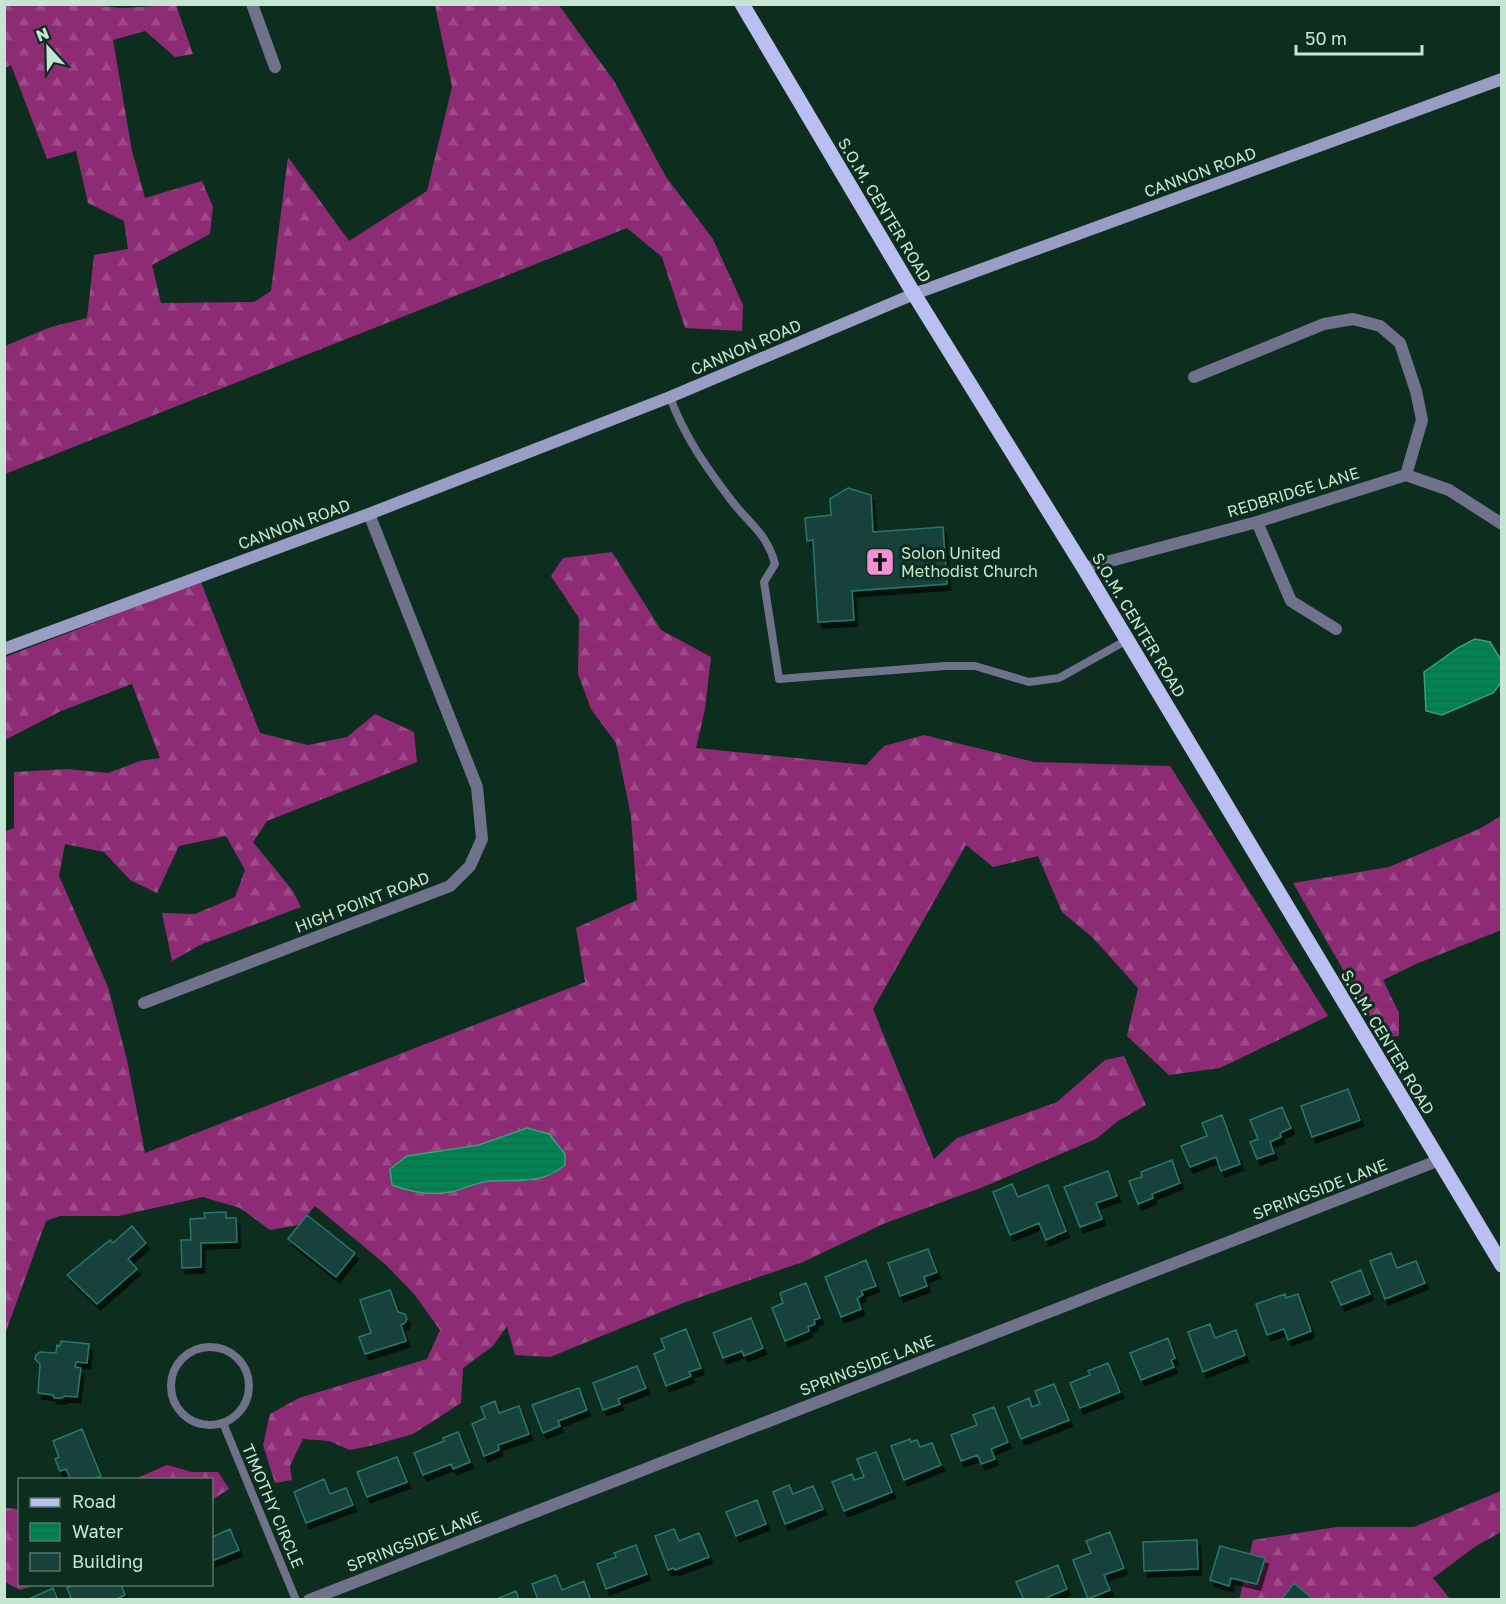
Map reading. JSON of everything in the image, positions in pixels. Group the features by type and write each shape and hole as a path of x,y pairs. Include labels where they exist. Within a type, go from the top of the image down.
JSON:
{"main road":[{"name":"S.O.M. CENTER ROAD","path":"742,4 915,294 1084,568 1437,1161 1502,1265"},
{"name":"CANNON ROAD","path":"4,649 369,514 670,397 915,294 1502,79"}],"street":[{"path":"252,4 275,67"},
{"path":"1194,377 1324,324 1353,319 1380,326 1400,343 1416,390 1422,420 1406,475 1449,490 1502,524"},
{"name":"REDBRIDGE LANE","path":"1084,568 1257,522 1406,475"},
{"name":"HIGH POINT ROAD","path":"144,1003 450,886 470,866 482,839 477,787 369,514"},
{"path":"1257,522 1291,601 1336,629"},
{"name":"SPRINGSIDE LANE","path":"309,1599 1437,1161"}],"lane":[{"path":"670,397 680,425 706,466 771,548 775,564 764,582 779,679 975,666 1029,682 1059,678 1127,640"},
{"path":"221,1347 241,1361 248,1372 250,1385 245,1403 234,1418 222,1423 209,1425 196,1423 184,1416 173,1401 171,1379 175,1366 196,1348 221,1347"},
{"name":"TIMOTHY CIRCLE","path":"222,1423 296,1599"}],"green space":[{"path":"558,4 614,81 666,177 713,239 743,305 742,331 685,328 662,257 627,228 5,474 5,346 51,327 87,318 94,255 128,249 124,221 88,203 76,151 47,159 11,65 5,68 5,5 91,5 122,8 176,5 193,54 175,57 145,31 113,40 132,151 145,198 202,181 213,207 210,234 152,265 161,303 254,302 271,291 288,157 349,241 427,191 452,87 435,5"},
{"path":"612,552 661,630 711,657 705,709 696,748 866,765 884,746 924,735 1034,762 1170,766 1328,1016 1220,1068 1169,1075 1127,1036 1138,988 1093,938 1062,912 1038,856 993,867 966,845 873,1009 934,1159 957,1138 1057,1102 1105,1060 1124,1056 1146,1105 1118,1121 1096,1139 983,1187 883,1224 803,1262 683,1303 550,1357 515,1355 507,1326 493,1346 463,1368 461,1403 413,1434 374,1445 350,1450 329,1441 303,1439 290,1466 292,1480 275,1483 263,1445 270,1414 299,1398 427,1359 440,1330 414,1294 385,1264 315,1206 299,1225 270,1230 240,1208 203,1197 119,1216 60,1216 46,1221 5,1334 4,832 14,828 14,772 67,769 108,773 140,761 160,758 132,684 61,711 5,740 5,657 107,618 199,577 260,733 308,745 347,737 375,714 414,732 417,762 267,821 253,842 293,891 301,907 200,945 172,961 162,913 195,914 235,897 245,870 226,836 179,846 157,893 130,880 104,852 65,844 59,876 108,987 127,1060 145,1153 585,982 576,928 637,900 631,816 616,743 591,709 578,674 579,618 551,576 563,558","holes":["527,1128 549,1134 554,1174 528,1181 488,1181 449,1192 407,1156 480,1145"]},
{"path":"1501,816 1501,930 1416,964 1383,980 1399,1013 1399,1036 1382,1037 1293,883 1389,867 1479,829"},
{"path":"167,1465 192,1472 218,1472 229,1489 213,1499 213,1478 137,1478"},
{"path":"1501,1491 1501,1532 1476,1546 1433,1578 1450,1599 1239,1600 1253,1540 1337,1527 1414,1527"},
{"path":"5,1508 18,1509 18,1586 33,1586 20,1590 5,1582"}],"water":[{"path":"1475,639 1490,642 1501,660 1501,683 1493,693 1442,715 1426,711 1424,672"},
{"path":"527,1128 549,1134 565,1154 565,1165 548,1176 529,1180 485,1182 435,1194 406,1190 392,1185 390,1169 407,1156 479,1145"}],"building":[{"name":"Solon United Methodist Church","path":"848,488 871,495 873,532 943,527 947,584 852,591 854,620 818,622 813,540 807,541 805,518 831,515 830,499"},
{"path":"1348,1089 1360,1120 1312,1137 1301,1106"},
{"path":"1282,1107 1291,1128 1280,1133 1281,1137 1270,1142 1274,1153 1257,1159 1250,1142 1258,1139 1250,1120"},
{"path":"1222,1115 1240,1164 1221,1171 1216,1157 1190,1167 1181,1146 1207,1136 1202,1123"},
{"path":"1172,1160 1180,1183 1152,1194 1153,1198 1138,1204 1129,1181 1142,1177 1141,1172"},
{"path":"1108,1171 1117,1196 1096,1203 1102,1219 1080,1227 1064,1187"},
{"path":"1012,1184 1018,1197 1048,1185 1066,1231 1046,1240 1039,1223 1010,1235 993,1192"},
{"path":"226,1212 226,1218 236,1218 237,1242 201,1243 201,1267 182,1268 181,1240 191,1240 190,1219 205,1218 204,1213"},
{"path":"307,1215 355,1253 336,1277 288,1239"},
{"path":"132,1226 146,1243 128,1259 137,1269 97,1304 67,1275 110,1240 113,1243"},
{"path":"928,1249 937,1272 924,1277 927,1286 900,1296 888,1263"},
{"path":"1391,1253 1397,1268 1416,1261 1425,1283 1385,1299 1370,1261"},
{"path":"866,1260 876,1286 861,1291 863,1295 857,1298 861,1309 841,1317 825,1277"},
{"path":"1361,1270 1370,1294 1341,1305 1331,1282"},
{"path":"806,1283 820,1318 814,1320 815,1324 808,1327 809,1331 785,1341 772,1308 783,1303 780,1293"},
{"path":"390,1290 398,1312 405,1314 407,1319 401,1325 406,1341 365,1354 359,1337 371,1333 360,1300"},
{"path":"1285,1294 1286,1298 1298,1294 1311,1331 1288,1340 1284,1329 1267,1335 1256,1304"},
{"path":"751,1318 763,1348 744,1356 742,1351 723,1358 713,1333"},
{"path":"1210,1324 1215,1338 1236,1330 1245,1355 1203,1372 1188,1332"},
{"path":"686,1329 701,1368 689,1372 691,1376 666,1386 654,1354 665,1349 661,1339"},
{"path":"1168,1338 1175,1358 1171,1360 1174,1367 1141,1380 1130,1353"},
{"path":"61,1341 89,1344 87,1363 76,1362 75,1367 81,1368 77,1397 54,1398 53,1395 38,1393 40,1364 35,1359 36,1355 40,1352 56,1353 57,1345 60,1346"},
{"path":"1108,1363 1120,1392 1080,1408 1070,1383 1090,1375 1088,1371"},
{"path":"637,1366 646,1388 618,1399 620,1404 603,1410 593,1383"},
{"path":"1054,1384 1069,1420 1021,1439 1008,1407 1029,1398 1032,1407 1040,1404 1035,1391"},
{"path":"579,1388 587,1410 558,1421 560,1426 543,1433 532,1405"},
{"path":"495,1401 499,1413 519,1406 529,1434 498,1445 499,1450 484,1456 472,1424 485,1418 481,1407"},
{"path":"994,1407 1008,1442 991,1449 995,1459 981,1464 978,1455 961,1461 951,1435 977,1425 973,1415"},
{"path":"82,1429 101,1476 70,1478 66,1469 60,1471 55,1459 59,1457 53,1441"},
{"path":"458,1432 470,1462 453,1469 451,1464 423,1475 414,1453 444,1441 443,1438"},
{"path":"910,1439 911,1442 917,1440 920,1447 932,1443 941,1465 904,1480 891,1446"},
{"path":"876,1452 892,1492 844,1511 832,1482 852,1474 854,1480 864,1477 857,1459"},
{"path":"397,1457 407,1482 367,1497 357,1472"},
{"path":"324,1479 330,1494 346,1488 353,1505 306,1523 294,1492"},
{"path":"789,1485 793,1494 813,1486 823,1509 785,1524 773,1492"},
{"path":"757,1500 766,1524 736,1536 726,1512"},
{"path":"230,1529 239,1550 213,1561 213,1537"},
{"path":"674,1529 679,1541 699,1533 709,1557 675,1570 674,1568 668,1570 655,1536"},
{"path":"1110,1532 1124,1568 1104,1575 1110,1590 1088,1599 1073,1560 1091,1553 1086,1541"},
{"path":"1197,1540 1198,1569 1144,1571 1143,1542"},
{"path":"636,1545 647,1574 606,1589 597,1564 616,1557 614,1553"},
{"path":"1220,1546 1265,1558 1257,1584 1231,1578 1229,1586 1210,1580"},
{"path":"1058,1565 1067,1589 1048,1597 1049,1600 1024,1600 1016,1582"},
{"path":"556,1575 562,1590 584,1581 591,1600 538,1600 532,1584"},
{"path":"1294,1583 1314,1600 1281,1600"},
{"path":"72,1586 122,1586 125,1595 114,1600 72,1600 67,1588"},
{"path":"53,1588 58,1600 27,1600"},
{"path":"516,1591 519,1600 499,1600 499,1598"}],"place":[{"name":"Solon United Methodist Church","path":"880,562"}]}
